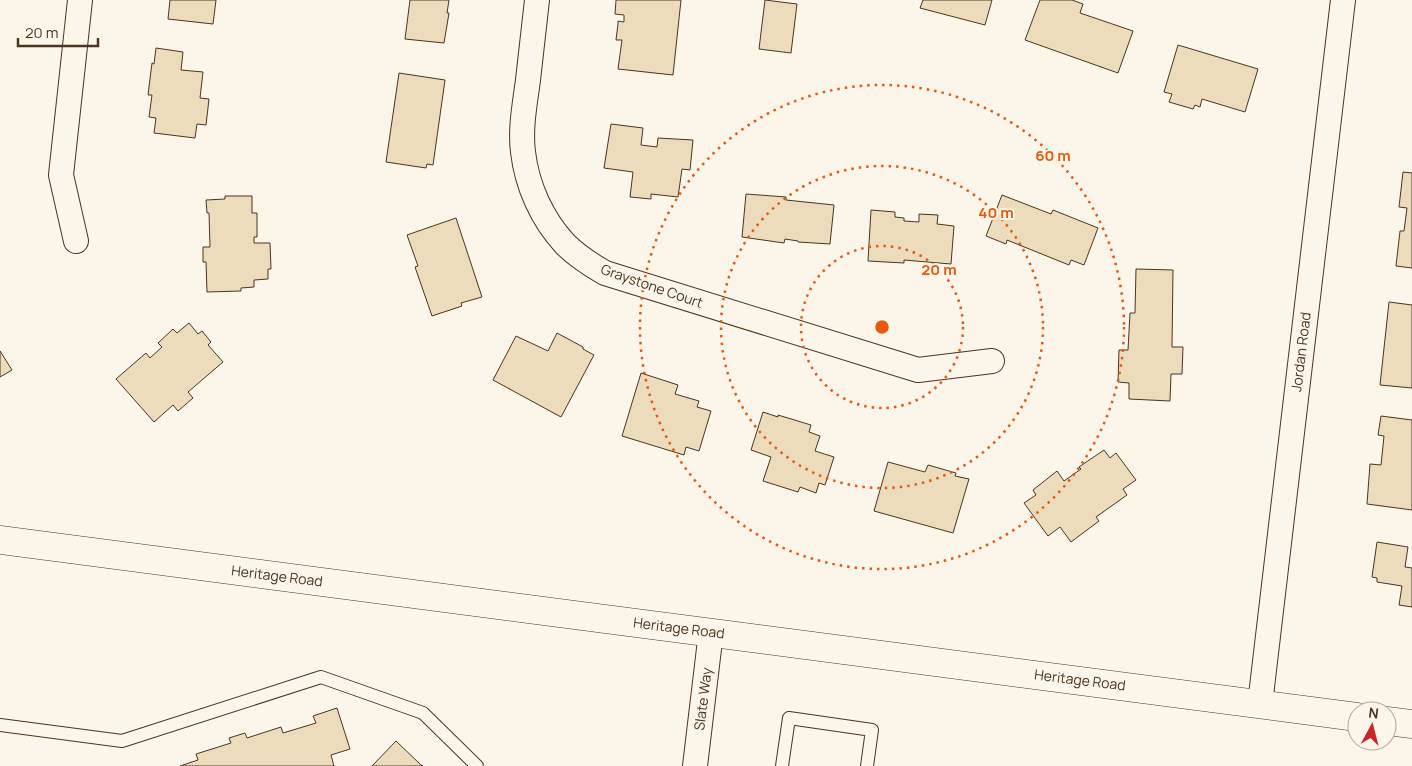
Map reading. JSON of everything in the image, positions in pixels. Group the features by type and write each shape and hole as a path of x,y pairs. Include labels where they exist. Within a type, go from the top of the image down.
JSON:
{"main road":[{"name":"Heritage Road","path":"0,540 1347,716"},
{"path":"1397,722 1412,724"}],"street":[{"path":"76,241 60,175 80,0"},
{"name":"Graystone Court","path":"536,0 522,125 522,151 528,178 536,200 549,224 566,245 582,259 605,273 918,370 992,361"},
{"name":"Jordan Road","path":"1260,704 1343,0"},
{"name":"Slate Way","path":"694,766 711,632"}],"lane":[{"path":"0,725 122,741 322,677 423,713 477,766"},
{"path":"782,766 789,718 872,730 867,766"}],"building":[{"path":"170,0 216,0 213,24 168,19"},
{"path":"410,0 449,0 447,13 449,13 444,43 405,39"},
{"path":"616,0 681,0 673,75 618,69 622,40 616,40 618,21 624,22 624,15 615,14"},
{"path":"765,0 797,4 791,53 759,49"},
{"path":"923,0 992,0 985,25 920,8"},
{"path":"1040,0 1072,0 1083,4 1080,13 1133,31 1118,73 1025,40"},
{"path":"1178,45 1258,69 1245,112 1202,99 1200,107 1195,105 1193,109 1169,102 1172,94 1164,92"},
{"path":"156,48 183,52 181,70 203,72 200,98 209,99 206,125 197,124 195,138 154,133 156,118 149,117 152,95 148,95"},
{"path":"399,73 445,80 433,165 427,164 426,168 386,162"},
{"path":"611,124 643,128 641,145 657,147 658,138 693,140 690,170 682,169 678,197 651,194 651,199 630,197 633,172 604,168"},
{"path":"1403,172 1412,173 1412,268 1396,266 1400,231 1404,231 1407,208 1399,207"},
{"path":"746,194 786,197 786,200 834,205 830,244 798,242 785,239 784,243 742,237"},
{"path":"1002,195 1051,214 1053,210 1098,228 1084,265 1071,260 1069,265 1007,240 1006,244 986,236"},
{"path":"225,196 252,196 252,213 257,213 257,237 254,237 254,243 270,243 271,269 268,269 268,279 254,280 254,287 241,288 241,291 207,292 206,262 203,262 203,247 210,247 209,213 207,213 206,200 225,199"},
{"path":"871,210 895,212 895,217 904,218 904,221 919,222 919,214 938,215 937,224 954,226 951,264 904,260 904,263 868,261"},
{"path":"456,218 482,297 461,303 462,306 432,316 415,267 418,266 407,235"},
{"path":"1136,269 1173,270 1172,347 1183,347 1182,374 1171,374 1170,401 1129,399 1129,383 1118,382 1119,350 1128,350 1130,313 1135,313"},
{"path":"1389,302 1412,305 1412,388 1380,385"},
{"path":"189,323 198,334 202,331 211,342 208,345 223,362 188,392 193,398 178,411 173,405 154,422 116,379 146,353 150,358 162,347 158,343 173,329 177,333"},
{"path":"557,333 594,355 561,417 493,380 516,336 548,351"},
{"path":"0,351 12,370 0,377"},
{"path":"641,373 678,385 675,394 699,401 697,407 711,411 699,451 686,447 684,455 622,436"},
{"path":"763,412 811,425 809,432 820,436 815,451 834,457 825,485 819,483 816,493 800,487 798,492 763,481 771,457 751,450"},
{"path":"1381,416 1412,420 1412,510 1367,504 1370,464 1381,465 1384,436 1378,435"},
{"path":"1104,450 1110,458 1116,453 1136,480 1123,489 1127,495 1096,517 1099,521 1071,542 1060,527 1048,536 1024,503 1036,495 1033,490 1057,471 1064,481 1081,469 1079,467"},
{"path":"888,462 925,472 928,465 956,473 955,476 969,479 953,533 874,511"},
{"path":"1377,542 1408,547 1405,567 1412,568 1412,607 1399,605 1402,586 1377,582 1377,578 1372,577"},
{"path":"337,708 350,749 331,755 334,766 180,766 198,760 196,754 231,743 229,738 245,733 247,738 281,727 283,733 316,723 313,716"},
{"path":"396,741 421,765 423,766 372,766"}]}
